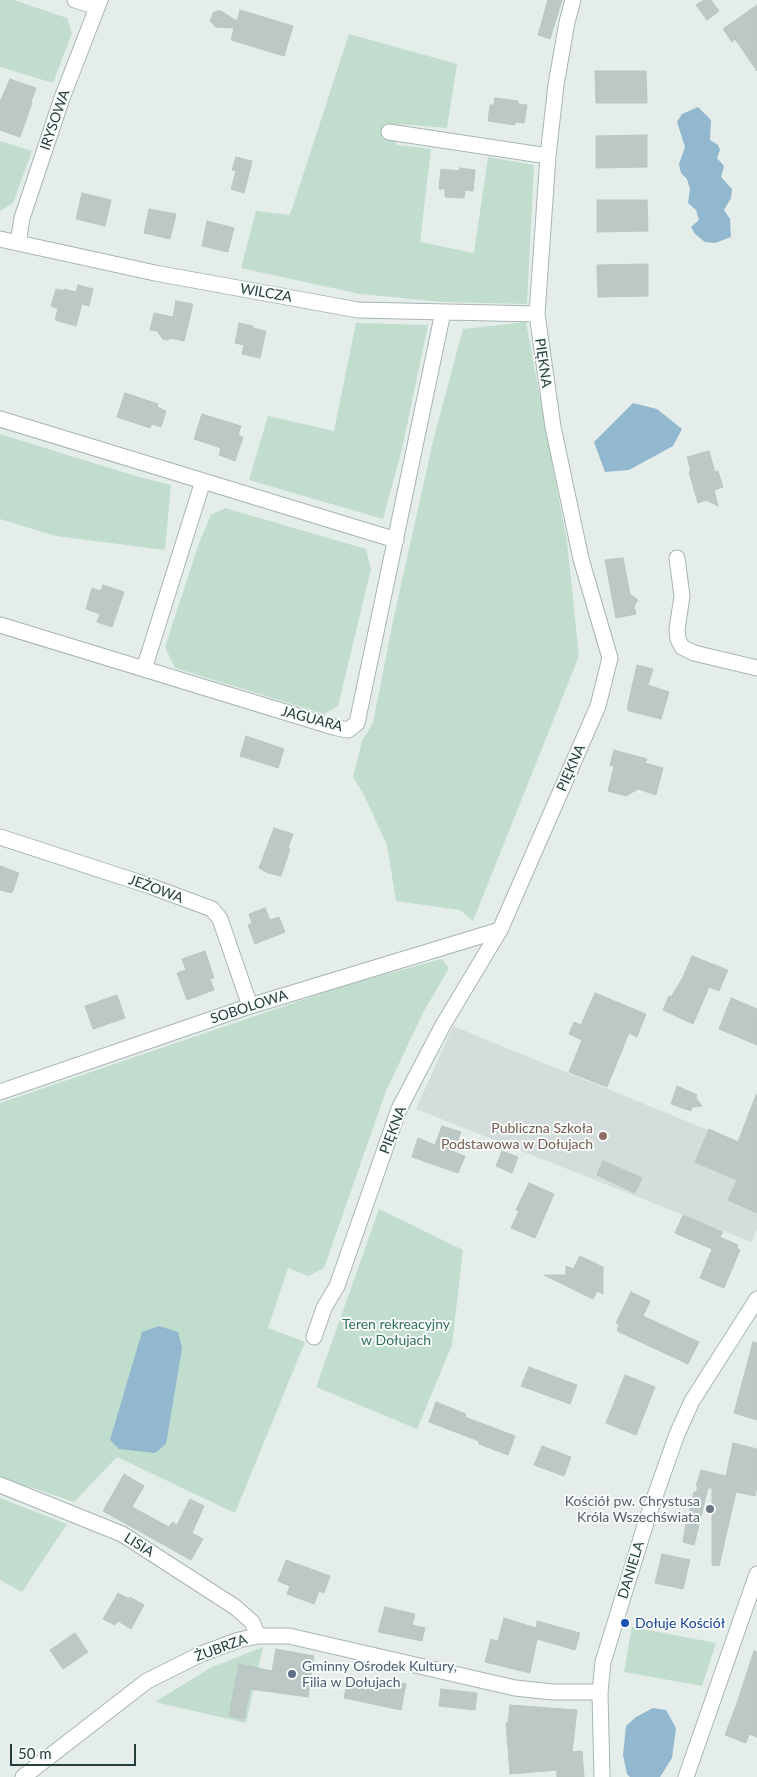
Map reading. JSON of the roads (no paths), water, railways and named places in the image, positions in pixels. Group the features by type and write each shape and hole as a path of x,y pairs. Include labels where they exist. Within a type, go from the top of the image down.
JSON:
{"street":[{"path":"75,0 99,4"},
{"name":"PIĘKNA","path":"314,1337 324,1308 337,1286 399,1110 443,1025 500,930 598,706 610,658 581,559 557,446 536,314 548,156 556,84 573,0"},
{"name":"IRYSOWA","path":"18,243 22,218 62,98 99,4"},
{"path":"389,132 548,156"},
{"name":"WILCZA","path":"0,239 155,273 358,310 536,314"},
{"name":"JAGUARA","path":"0,625 348,730 357,723 443,312"},
{"path":"0,419 396,540"},
{"path":"144,669 204,481"},
{"path":"677,558 682,596 677,634 682,646 694,653 757,668"},
{"name":"JEŻOWA","path":"0,837 150,886 212,909 220,919 250,1006"},
{"name":"SOBOLOWA","path":"0,1092 250,1006 500,930"},
{"name":"DANIELA","path":"602,1777 600,1692 603,1662 657,1487 677,1434 697,1393 757,1299"},
{"name":"LISIA","path":"0,1484 122,1534 235,1607 252,1622 258,1636"},
{"path":"686,1777 757,1574"},
{"name":"ŻUBRZA","path":"23,1777 147,1681 202,1654 239,1640 258,1636 289,1636 515,1688 553,1692 600,1692"}],"water":[{"path":"698,107 711,120 710,140 718,145 720,150 717,158 724,166 721,177 732,189 731,198 724,210 730,219 731,237 715,243 705,242 695,234 691,227 699,220 696,210 688,203 690,189 687,179 681,173 679,164 685,147 677,122 682,114"},
{"path":"633,403 657,409 682,429 673,446 629,470 605,472 594,442"},
{"path":"159,1326 178,1332 182,1348 166,1444 155,1453 119,1449 110,1440 142,1332"},
{"path":"653,1708 666,1710 676,1728 672,1758 660,1777 630,1777 627,1774 623,1755 626,1726 636,1717"}],"place":[{"name":"Publiczna Szkoła Podstawowa w Dołujach","path":"603,1136"},
{"name":"Kościół pw. Chrystusa Króla Wszechświata","path":"710,1509"},
{"name":"Dołuje Kościół","path":"625,1623"},
{"name":"Gminny Ośrodek Kultury, Filia w Dołujach","path":"292,1674"}],"park label":[{"name":"Teren rekreacyjny w Dołujach","path":"396,1332"}]}
